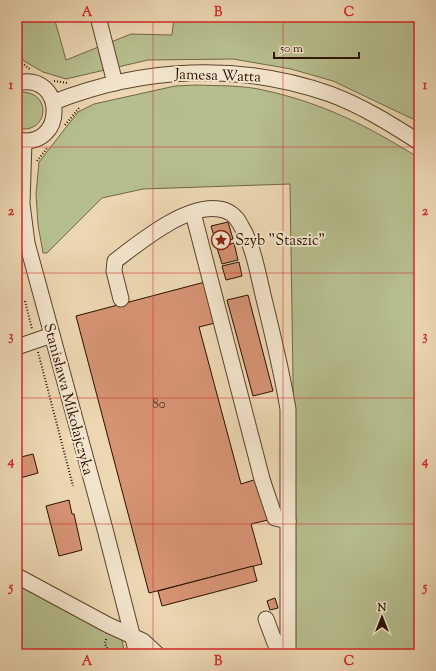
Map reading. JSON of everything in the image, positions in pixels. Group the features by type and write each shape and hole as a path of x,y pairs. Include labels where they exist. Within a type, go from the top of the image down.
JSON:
{"street":[{"path":"98,17 115,83"},
{"name":"Jamesa Watta","path":"54,102 115,83 171,73 206,72 266,77 331,95 384,120 419,142"},
{"path":"17,83 33,82 42,86 49,93 54,102 55,114 52,125 45,134 35,140 20,140"},
{"name":"Stanisława Mikołajczyka","path":"20,140 22,176 20,224 105,529 137,654"},
{"path":"121,299 114,270 115,261 156,230 193,213 218,209 230,212 240,224 253,254 284,383 288,409 288,648 275,643 266,619"},
{"path":"193,213 264,486 275,518 288,521"},
{"path":"17,347 52,335"},
{"path":"17,576 132,637 143,641 157,654"}],"path":[{"path":"64,127 78,109 83,106"},
{"path":"36,162 50,144"},
{"path":"24,301 73,486"}],"green space":[{"path":"17,17 54,17 66,60 131,34 172,35 174,17 419,17 419,122 333,81 291,69 233,59 148,60 66,79 43,72 24,61 17,49"},
{"path":"175,86 238,86 255,88 285,95 344,117 382,136 419,158 419,654 294,654 293,379 290,184 143,189 102,198 47,253 43,253 38,225 36,194 39,162 78,112 94,104"},
{"path":"22,92 32,94 39,99 43,113 35,126 27,129 17,128 17,94"},
{"path":"17,570 118,624 125,654 17,654"}],"building":[{"path":"228,222 233,239 216,243 211,226"},
{"path":"234,243 238,260 222,264 217,248"},
{"path":"239,262 242,276 226,280 222,266"},
{"path":"205,282 215,323 199,327 241,484 257,479 268,520 251,524 262,564 149,593 76,316"},
{"path":"248,295 273,391 253,396 227,300"},
{"path":"33,454 38,473 17,479 17,458"},
{"path":"69,500 72,514 74,514 82,550 59,556 46,506"},
{"path":"253,566 257,581 162,606 158,591"},
{"path":"275,598 278,608 270,610 267,601"}],"place":[{"name":"Szyb \"Staszic\"","path":"221,240"}]}
